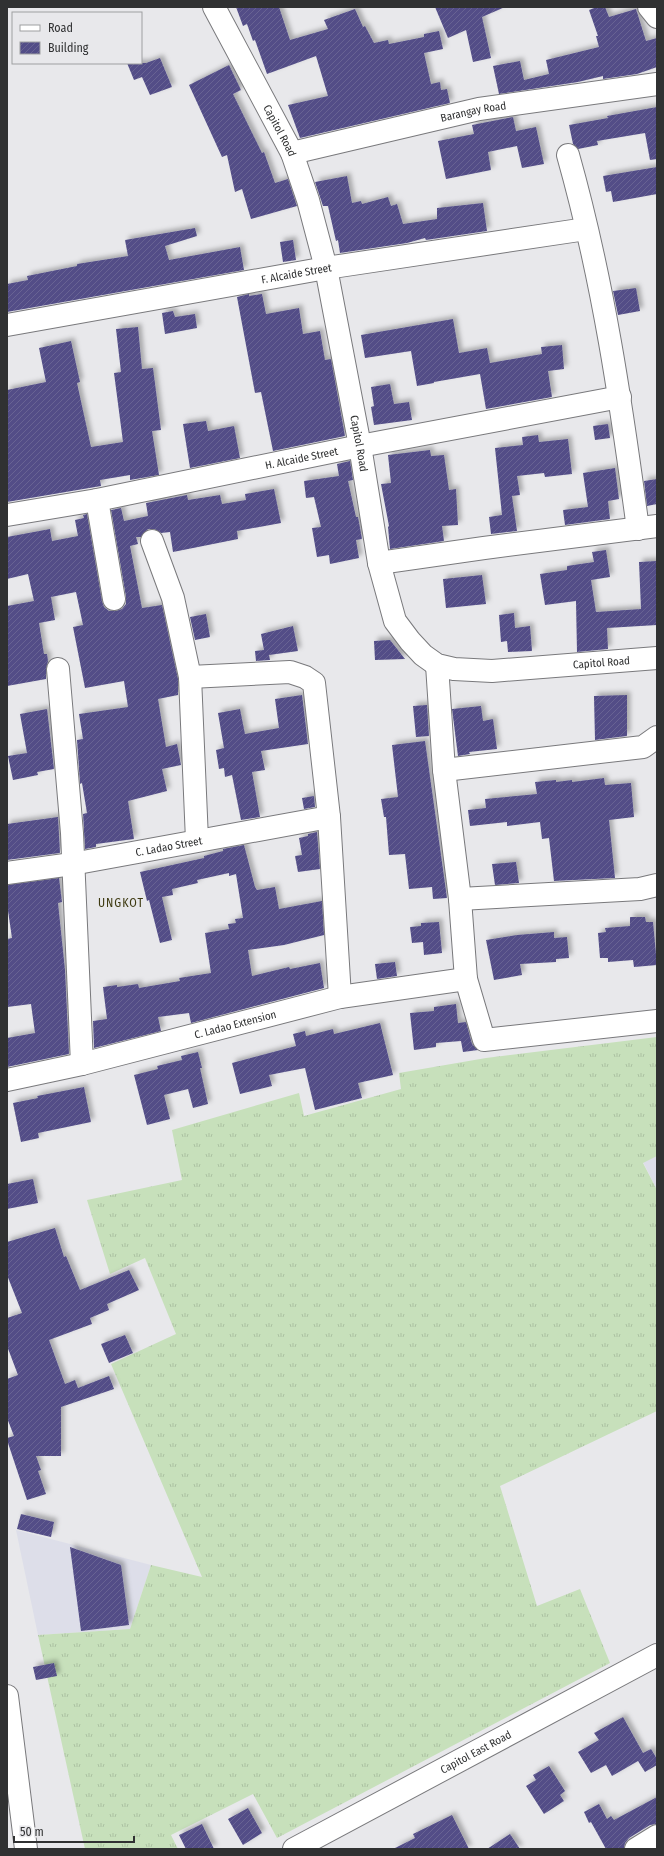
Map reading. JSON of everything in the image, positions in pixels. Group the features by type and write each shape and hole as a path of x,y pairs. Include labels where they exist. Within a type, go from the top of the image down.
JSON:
{"street":[{"name":"Capitol Road","path":"214,7 292,153 308,200 326,268 360,446 379,564 395,621 423,655 437,665 454,668 492,671 657,658"},
{"path":"649,7 657,17"},
{"name":"Barangay Road","path":"292,153 479,109 657,84"},
{"path":"379,564 484,548 647,527 620,397 600,283 568,155"},
{"name":"F. Alcaide Street","path":"7,325 326,268 586,229"},
{"name":"H. Alcaide Street","path":"7,516 97,500 360,446 620,397"},
{"path":"97,500 114,599"},
{"path":"152,541 173,598 190,677 197,840"},
{"path":"437,665 444,770 460,900 466,979 484,1040 657,1021"},
{"path":"58,669 72,833 72,864 82,1064"},
{"path":"190,677 290,672 305,676 314,683 329,817 340,997"},
{"path":"444,770 643,747 657,737"},
{"name":"C. Ladao Street","path":"7,873 72,864 329,817"},
{"path":"460,900 640,889 657,885"},
{"name":"C. Ladao Extension","path":"7,1080 82,1064 340,997 466,979"},
{"name":"Capitol East Road","path":"294,1849 657,1656"},
{"path":"7,1696 26,1849"}],"shaded area":[{"path":"657,1156 657,1190 643,1162"},
{"path":"16,1530 151,1565 130,1629 38,1635"}],"green space":[{"path":"657,1037 657,1156 643,1163 657,1190 657,1411 500,1486 537,1606 580,1589 610,1663 277,1838 253,1794 171,1835 178,1849 85,1849 38,1635 130,1629 151,1565 202,1577 111,1364 176,1334 145,1258 110,1274 87,1200 182,1180 172,1130 299,1093 304,1116 401,1089 399,1073 486,1058"}],"building":[{"path":"236,7 279,7 290,40 328,29 324,20 355,9 363,27 365,26 374,43 388,40 389,44 424,37 424,34 439,31 443,49 424,53 431,84 440,82 441,90 447,89 450,103 300,138 288,105 328,96 316,56 267,74 255,40 253,41 247,24 243,26"},
{"path":"435,7 505,7 482,17 491,58 473,62 466,30 448,38"},
{"path":"597,7 605,7 609,17 636,9 646,41 657,38 657,67 637,74 603,79 603,76 578,82 499,94 493,66 520,61 524,80 549,74 546,60 599,47 596,36 598,36 589,10"},
{"path":"160,58 172,87 150,95 142,77 134,80 127,64 146,63"},
{"path":"229,65 241,90 233,94 262,153 264,152 275,183 288,179 297,206 251,219 242,189 235,192 227,155 222,157 189,85"},
{"path":"657,107 657,159 650,160 645,133 597,141 598,145 578,149 573,144 569,125 608,118 607,116"},
{"path":"513,117 516,131 536,127 544,164 522,168 517,146 488,152 491,170 446,179 438,141 474,134 472,125"},
{"path":"657,167 657,194 613,202 611,191 606,192 603,176"},
{"path":"347,176 352,203 361,201 362,204 388,197 391,206 397,204 403,224 437,219 437,208 483,203 487,231 426,240 425,238 407,243 340,253 338,240 336,241 328,206 323,206 315,182"},
{"path":"195,228 197,236 165,246 169,260 240,247 244,270 7,312 7,284 28,280 27,276 77,266 77,264 128,256 125,240"},
{"path":"293,240 296,260 283,262 280,242"},
{"path":"636,288 640,311 618,315 613,291"},
{"path":"249,294 249,296 262,294 266,314 299,308 303,334 320,331 325,360 331,359 345,436 273,451 261,392 255,393 237,297"},
{"path":"173,311 175,317 195,314 197,328 165,334 162,313"},
{"path":"453,319 459,353 487,348 490,363 542,354 541,347 562,345 564,369 548,371 552,397 486,409 480,374 417,386 411,351 365,358 361,335"},
{"path":"138,327 142,369 153,368 161,430 152,431 159,475 130,480 130,475 100,480 101,486 7,502 7,390 46,382 39,348 71,341 80,382 77,383 91,447 123,442 114,373 121,372 116,329"},
{"path":"390,384 394,404 409,402 412,420 374,425 371,407 374,406 371,387"},
{"path":"206,421 208,431 234,426 240,458 190,468 183,424"},
{"path":"608,424 610,438 595,440 593,426"},
{"path":"538,435 539,442 568,439 572,474 545,477 544,473 517,476 520,495 512,496 517,531 491,534 489,517 502,515 495,448 523,445 522,437"},
{"path":"430,450 431,456 444,455 449,490 456,489 458,525 442,526 444,541 390,549 389,526 381,484 391,483 388,455"},
{"path":"350,461 353,480 348,481 356,517 358,517 362,539 356,540 359,558 330,564 329,555 317,557 312,528 321,527 314,497 306,498 304,481 339,476 337,464"},
{"path":"615,468 619,499 608,501 610,519 565,525 563,510 588,507 583,473"},
{"path":"657,479 657,504 647,506 644,481"},
{"path":"274,489 281,523 237,531 238,539 173,552 170,532 161,533 154,529 148,529 141,537 136,537 138,544 130,546 142,608 162,605 178,679 178,695 158,699 166,747 177,744 181,765 162,769 167,791 128,801 134,839 96,844 96,847 85,849 83,814 87,813 82,783 80,784 77,740 83,739 79,714 128,707 124,681 85,688 73,627 83,625 76,592 51,597 55,620 39,623 44,654 47,654 48,661 46,679 7,686 7,606 34,601 28,574 7,579 7,537 50,529 52,541 78,536 75,520 84,518 83,515 87,514 102,601 104,607 109,611 116,611 122,609 126,604 126,597 111,510 121,508 124,521 148,516 146,503 187,495 188,500 220,495 222,504 246,500 245,494"},
{"path":"606,550 610,577 591,580 596,612 641,609 639,562 657,561 657,625 607,628 608,649 577,652 576,601 545,605 540,574 567,570 567,566 594,562 592,552"},
{"path":"482,575 486,604 446,608 443,579"},
{"path":"514,613 515,628 530,626 532,651 508,652 507,641 501,642 499,615"},
{"path":"206,614 210,637 195,640 190,617"},
{"path":"293,626 298,651 269,655 270,660 256,661 255,651 264,650 261,634"},
{"path":"390,640 405,659 375,660 374,641"},
{"path":"302,695 308,744 261,751 265,770 252,772 260,817 241,820 232,775 225,777 224,768 219,769 216,750 224,748 218,713 240,709 245,734 279,728 275,699"},
{"path":"627,695 627,736 595,740 594,696"},
{"path":"427,705 429,736 416,737 413,706"},
{"path":"481,706 483,721 493,719 497,749 469,752 470,754 458,756 452,709"},
{"path":"47,709 54,769 37,772 38,775 13,780 8,756 27,753 20,714"},
{"path":"425,741 447,898 433,899 432,887 409,889 405,854 389,855 386,817 384,817 381,799 398,797 392,745"},
{"path":"604,778 605,785 631,783 634,817 609,820 615,878 554,881 549,838 542,839 540,822 507,826 507,822 470,826 468,810 486,808 485,799 537,794 535,782 572,780 572,782"},
{"path":"314,796 315,807 304,809 302,798"},
{"path":"58,817 60,853 7,860 7,824"},
{"path":"317,832 320,869 298,872 295,856 302,855 299,838"},
{"path":"244,845 255,887 257,890 275,887 279,909 322,901 324,935 284,945 248,950 252,976 289,967 290,969 320,963 324,988 191,1023 189,1013 158,1017 161,1031 94,1048 93,1021 107,1019 103,987 138,984 139,988 180,981 179,978 211,973 205,933 229,929 228,924 236,923 235,919 243,918 236,874 229,876 229,873 197,880 198,883 172,889 173,895 162,897 172,940 160,943 140,872 204,858 204,856 223,851 223,849"},
{"path":"516,862 519,883 495,885 492,864"},
{"path":"59,878 62,902 58,903 65,970 69,1054 7,1067 7,1038 35,1033 31,1004 7,1007 7,939 12,938 7,904 7,885"},
{"path":"630,917 645,917 646,922 653,922 657,965 634,967 633,960 608,962 608,958 600,958 598,933 606,932 605,928 630,926"},
{"path":"439,922 442,953 424,955 423,942 412,943 410,927 421,926 421,923"},
{"path":"554,932 554,938 567,937 569,958 556,959 556,962 520,964 522,975 494,980 486,940 517,935"},
{"path":"395,962 397,976 377,979 375,964"},
{"path":"456,1004 458,1023 466,1022 472,1044 478,1050 463,1052 461,1041 436,1043 436,1047 414,1050 410,1013 434,1011 434,1007"},
{"path":"380,1023 393,1075 358,1083 362,1098 315,1110 305,1068 269,1075 272,1086 240,1094 232,1063 296,1046 293,1034 305,1031 306,1036 333,1029 334,1034"},
{"path":"198,1052 208,1104 193,1108 188,1089 164,1095 170,1119 147,1125 134,1075 158,1069 157,1066 182,1060 181,1056"},
{"path":"84,1087 91,1122 38,1133 39,1138 21,1142 13,1103 38,1098 37,1096"},
{"path":"33,1179 38,1203 7,1209 7,1184"},
{"path":"55,1228 64,1257 66,1256 80,1290 129,1270 139,1290 107,1304 109,1310 90,1318 92,1324 49,1340 65,1384 75,1380 78,1388 109,1376 114,1389 61,1407 61,1456 36,1456 41,1470 38,1471 46,1494 27,1500 7,1440 7,1438 14,1436 7,1418 7,1379 18,1375 7,1346 7,1318 22,1313 7,1275 7,1242"},
{"path":"125,1335 133,1353 109,1363 101,1344"},
{"path":"21,1514 54,1522 51,1537 17,1529"},
{"path":"70,1547 121,1565 129,1625 81,1631"},
{"path":"54,1663 57,1676 36,1680 33,1667"},
{"path":"623,1717 643,1753 651,1749 657,1759 657,1765 645,1772 638,1761 612,1776 606,1765 591,1773 578,1752 599,1740 594,1733"},
{"path":"549,1766 565,1791 560,1795 564,1801 544,1814 526,1786 536,1780 533,1775"},
{"path":"657,1797 657,1824 650,1825 629,1838 625,1843 624,1849 606,1849 591,1822 589,1823 584,1812 599,1804 607,1819 611,1816 614,1820"},
{"path":"248,1808 262,1833 243,1845 228,1819"},
{"path":"452,1815 469,1849 393,1849 415,1838 413,1834"},
{"path":"202,1824 214,1849 186,1849 179,1835"},
{"path":"510,1834 520,1849 487,1849"}],"district":[{"name":"UNGKOT","path":"121,903"}]}
